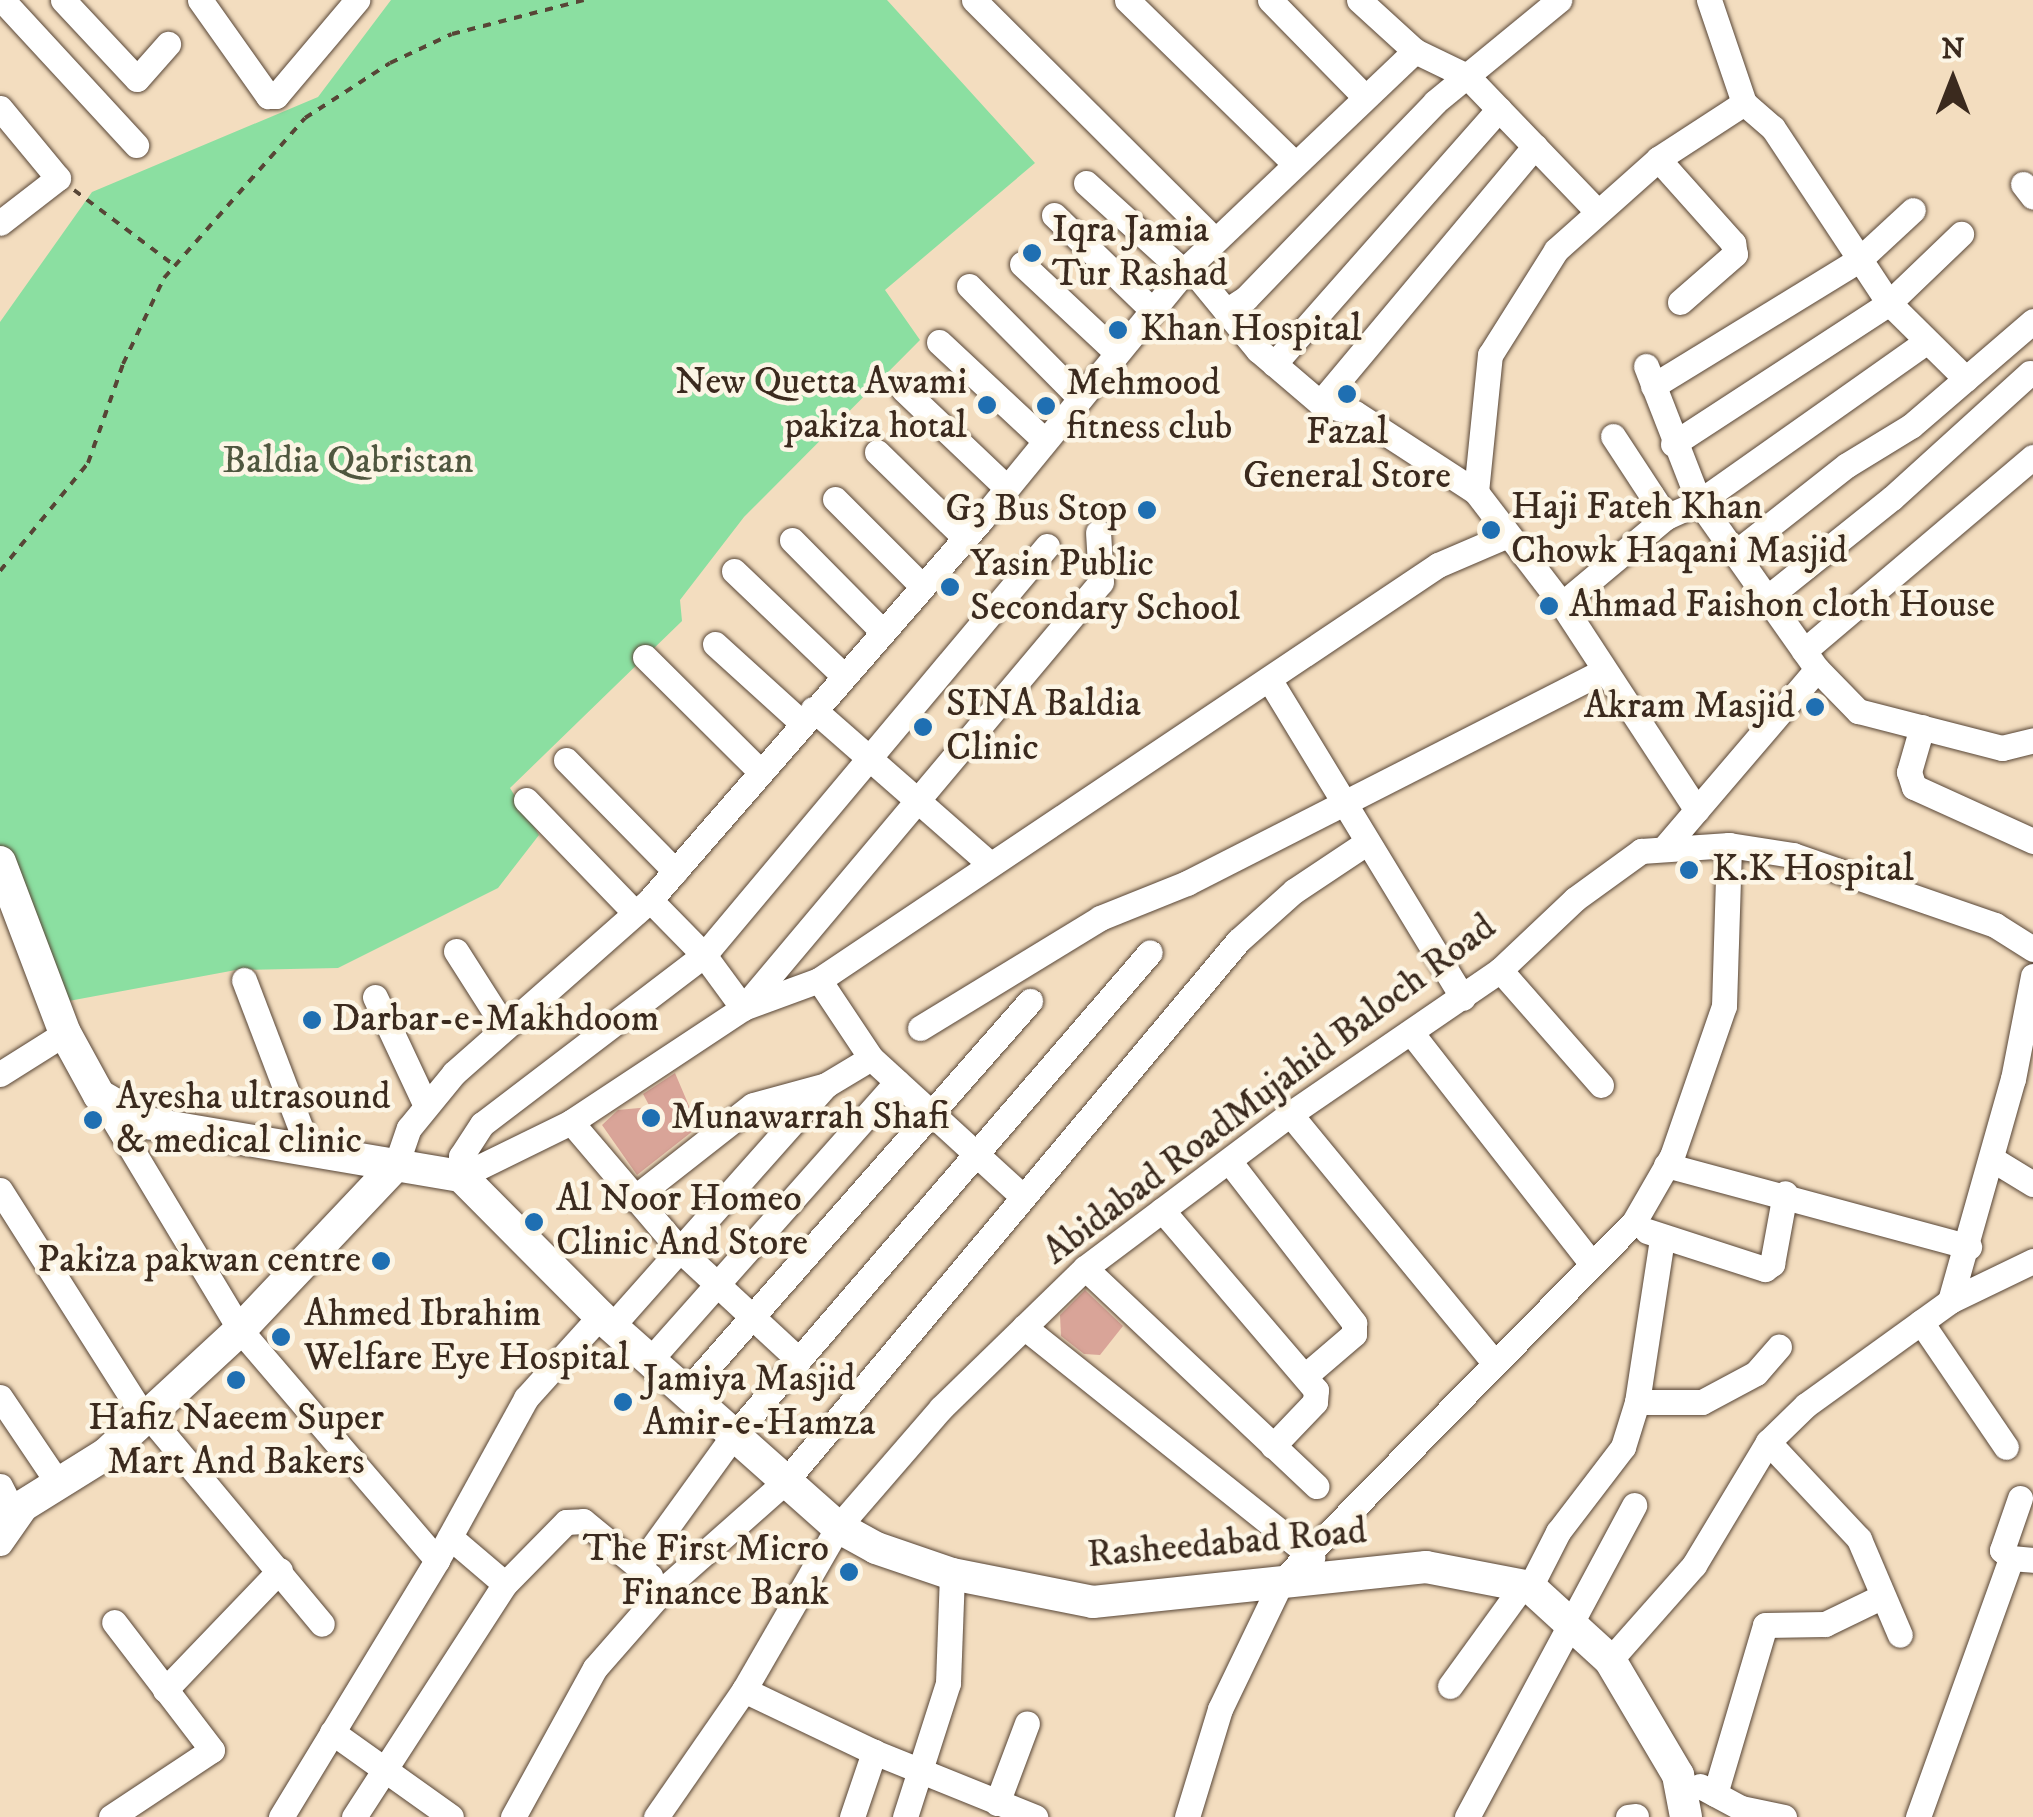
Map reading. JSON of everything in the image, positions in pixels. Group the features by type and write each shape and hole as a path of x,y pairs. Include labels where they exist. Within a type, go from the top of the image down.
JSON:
{"main road":[{"path":"0,862 65,1033 99,1095 148,1123 461,1176"},
{"path":"20,1500 106,1454 240,1330 396,1165"},
{"name":"Rasheedabad Road","path":"461,1176 606,1321 785,1482 838,1527 876,1548 952,1574 1093,1602 1426,1567 1526,1586 1570,1618 1610,1660 1678,1774 1686,1817"}],"street":[{"path":"63,0 137,79 168,44"},
{"path":"200,0 268,96 276,96 357,0"},
{"path":"974,0 1215,240"},
{"path":"1127,0 1294,163"},
{"path":"1270,0 1366,97"},
{"path":"1359,0 1414,51 1467,76 1596,209"},
{"path":"1226,311 1467,76 1560,0"},
{"path":"1709,0 1744,103 1772,128 1889,303 1966,379"},
{"path":"6,4 136,145"},
{"path":"396,1165 409,1128 426,1106 504,1028 642,907 676,871 807,715 965,538 1186,269 1414,51"},
{"path":"1476,492 1490,356 1556,250 1596,209 1658,160 1744,103"},
{"path":"0,108 58,178 0,223"},
{"path":"1274,364 1500,110"},
{"path":"1320,403 1535,146"},
{"path":"1658,160 1733,243 1735,254 1680,302"},
{"path":"1086,183 1186,269 1274,364 1320,403 1355,413 1476,492 1562,604 1602,672 1696,810"},
{"path":"1913,210 1860,259 1649,376 1672,444 1699,502 1810,660 1858,711 2002,748 2033,740"},
{"path":"1054,215 1152,310"},
{"path":"1672,444 1889,303 1960,234"},
{"path":"1022,264 1116,353"},
{"path":"969,286 1080,398"},
{"path":"1735,553 1966,379 2033,321"},
{"path":"939,342 1045,441"},
{"path":"1562,604 1666,517 1699,502 1926,342"},
{"path":"1766,598 1892,498 2030,373"},
{"path":"904,390 1007,488"},
{"path":"1613,436 1666,517"},
{"path":"877,452 965,538"},
{"path":"1666,847 1810,660 2033,457"},
{"path":"835,498 922,586"},
{"path":"743,1008 1100,582 1098,532"},
{"path":"1046,546 704,954 482,1124 461,1156 461,1176 571,1122 743,1008 819,980 988,862 1438,565 1508,534"},
{"path":"792,540 882,631"},
{"path":"734,571 842,675"},
{"path":"715,644 869,758 988,862"},
{"path":"645,656 761,772"},
{"path":"920,1028 1100,918 1187,883 1602,672"},
{"path":"1269,680 1463,998"},
{"path":"1922,728 1909,772 1914,787 2033,842"},
{"path":"566,760 676,871"},
{"path":"526,800 642,907 704,954 743,1008"},
{"path":"512,1817 596,1668 666,1588 785,1482 1238,941 1294,891 1366,843"},
{"path":"1187,1817 1220,1709 1282,1582 1312,1557 1390,1466 1634,1222 1666,1165 1724,1006 1729,845"},
{"name":"Abidabad RoadMujahid Baloch Road","path":"656,1817 744,1690 838,1527 941,1408 1085,1268 1290,1114 1463,998 1500,970 1575,899 1641,852 1666,847 1729,845 1793,854 1995,926 2033,949"},
{"path":"456,951 504,1028"},
{"path":"638,1566 734,1435 1150,952"},
{"path":"1500,970 1601,1086"},
{"path":"1950,1301 1969,1248 1992,1159 2023,1085 2033,976"},
{"path":"244,980 309,1150"},
{"path":"819,980 871,1058 1022,1196"},
{"path":"374,997 426,1106"},
{"path":"686,1392 1030,1002"},
{"path":"0,1074 65,1033"},
{"path":"1413,1035 1592,1264"},
{"path":"633,1199 753,1105 826,1085 871,1058"},
{"path":"650,1360 897,1082"},
{"path":"281,1817 438,1560 526,1398 680,1250 826,1085"},
{"path":"99,1095 240,1330 438,1560"},
{"path":"1290,1114 1494,1362"},
{"path":"571,1122 680,1250 799,1360"},
{"path":"1992,1159 2033,1184"},
{"path":"1229,1161 1354,1323 1354,1334 1305,1376"},
{"path":"1666,1165 1785,1193 1969,1248"},
{"path":"0,1190 146,1415 322,1624"},
{"path":"1634,1222 1662,1239 1765,1269 1785,1193"},
{"path":"1162,1210 1316,1390 1315,1402 1273,1446"},
{"path":"1450,1686 1526,1586 1558,1532 1622,1447 1637,1402 1662,1239"},
{"path":"1610,1660 1694,1564 1768,1442 1806,1405 1950,1301 2033,1260"},
{"path":"1085,1268 1316,1486"},
{"path":"1921,1322 2006,1447"},
{"path":"1024,1327 1312,1557"},
{"path":"1637,1402 1702,1402 1756,1374 1779,1347"},
{"path":"0,1397 20,1500 0,1543"},
{"path":"1768,1442 1859,1538 1900,1635"},
{"path":"1918,1817 2022,1559 2002,1550 2020,1498"},
{"path":"1468,1817 1570,1618 1588,1596 1634,1505"},
{"path":"354,1817 504,1584 574,1520 666,1588"},
{"path":"450,1537 504,1584"},
{"path":"165,1690 280,1570"},
{"path":"906,1817 948,1683 952,1574"},
{"path":"1715,1794 1765,1624 1825,1624 1884,1596"},
{"path":"110,1817 212,1750 114,1622"},
{"path":"744,1690 874,1752 1015,1812 1028,1723"},
{"path":"332,1732 384,1765 451,1817"},
{"path":"852,1817 874,1752"},
{"path":"1678,1774 1741,1808 1784,1817"},
{"path":"1628,1817 1636,1816"}],"path":[{"path":"0,571 88,463 137,332 175,266 272,151 348,88 452,34 584,0"},
{"path":"58,178 175,266"}],"green space":[{"name":"Baldia Qabristan","path":"391,0 887,0 1035,163 885,290 920,340 744,517 680,600 682,621 510,788 539,835 498,888 338,968 236,970 47,1005 0,882 0,322 92,192 318,97"}],"building":[{"name":"Munawarrah Shafi","path":"675,1073 698,1127 637,1175 602,1125 618,1110 650,1107 643,1094"},
{"path":"1085,1290 1123,1326 1100,1355 1084,1354 1061,1336 1060,1315"}],"place":[{"name":"Iqra Jamia Tur Rashad","path":"1032,253"},
{"name":"Khan Hospital","path":"1118,330"},
{"name":"Fazal General Store","path":"1347,394"},
{"name":"New Quetta Awami pakiza hotal","path":"987,405"},
{"name":"Mehmood fitness club","path":"1046,406"},
{"name":"G3 Bus Stop","path":"1147,510"},
{"name":"Haji Fateh Khan Chowk Haqani Masjid","path":"1491,530"},
{"name":"Yasin Public Secondary School","path":"950,587"},
{"name":"Ahmad Faishon cloth House","path":"1549,606"},
{"name":"Akram Masjid","path":"1815,707"},
{"name":"SINA Baldia Clinic","path":"923,727"},
{"name":"K.K Hospital","path":"1689,870"},
{"name":"Darbar-e-Makhdoom","path":"312,1020"},
{"name":"Munawarrah Shafi","path":"651,1118"},
{"name":"Ayesha ultrasound & medical clinic","path":"93,1120"},
{"name":"Al Noor Homeo Clinic And Store","path":"534,1222"},
{"name":"Pakiza pakwan centre","path":"381,1261"},
{"name":"Ahmed Ibrahim Welfare Eye Hospital","path":"281,1337"},
{"name":"Hafiz Naeem Super Mart And Bakers","path":"236,1380"},
{"name":"Jamiya Masjid Amir-e-Hamza","path":"623,1402"},
{"name":"The First Micro Finance Bank","path":"849,1572"}]}
